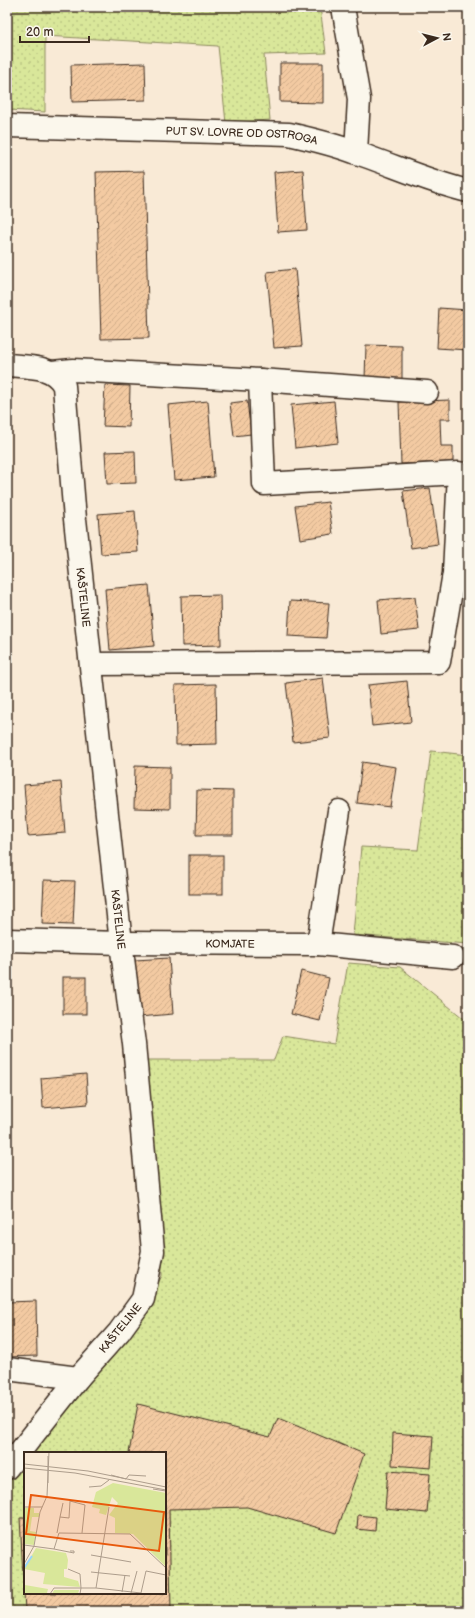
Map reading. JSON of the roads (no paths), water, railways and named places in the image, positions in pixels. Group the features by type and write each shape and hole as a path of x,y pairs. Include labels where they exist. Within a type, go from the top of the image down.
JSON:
{"street":[{"path":"343,7 359,98 356,152"},
{"name":"PUT SV. LOVRE OD OSTROGA","path":"7,126 289,134 322,141 356,152 442,185 468,191"},
{"path":"7,365 43,369 52,372 73,370 260,380 427,392"},
{"name":"KAŠTELINE","path":"7,1468 78,1378 119,1332 143,1299 153,1251 134,1044 121,943 75,518 64,386 60,378 52,372"},
{"path":"92,664 439,662 454,573 459,473 264,484 260,380"},
{"path":"318,944 339,811"},
{"name":"KOMJATE","path":"7,940 121,943 318,944 453,957"},
{"path":"7,1369 78,1378"}]}
